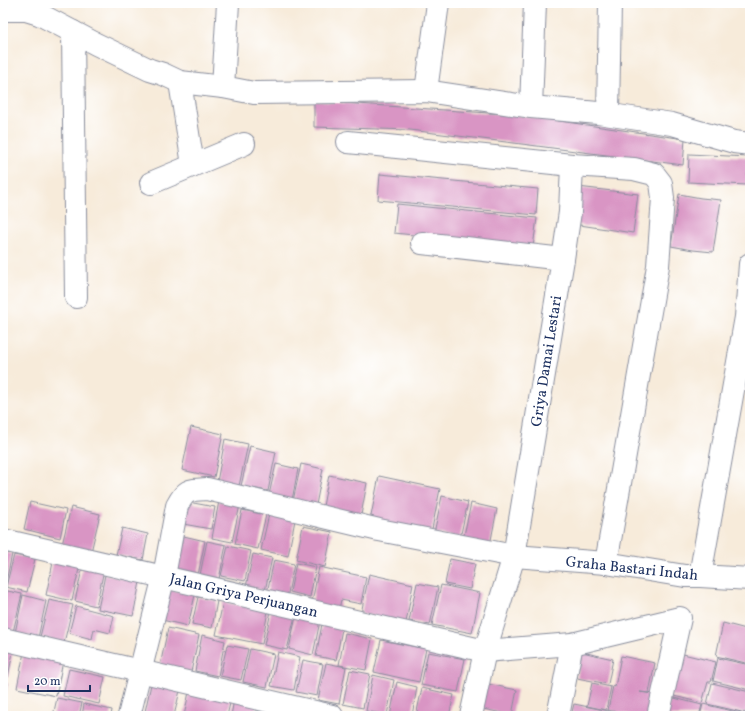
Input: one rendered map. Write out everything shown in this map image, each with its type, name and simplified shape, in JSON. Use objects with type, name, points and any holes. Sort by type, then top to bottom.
[{"type":"street","points":[[223,87],[228,3]]},
{"type":"street","points":[[426,91],[438,3]]},
{"type":"street","points":[[531,107],[534,3]]},
{"type":"street","points":[[608,114],[610,3]]},
{"type":"street","points":[[3,10],[26,10],[39,14],[150,70],[180,82],[223,87],[254,93],[426,91],[531,107],[608,114],[672,124],[734,142],[750,144]]},
{"type":"street","points":[[73,32],[76,297]]},
{"type":"street","points":[[180,82],[194,165]]},
{"type":"street","points":[[348,142],[634,170],[654,174],[661,184],[663,198],[658,266],[606,563]]},
{"type":"street","points":[[151,183],[244,144]]},
{"type":"street","name":"Griya Damai Lestari","points":[[471,716],[485,651],[514,556],[570,212],[572,165]]},
{"type":"street","points":[[422,243],[563,259]]},
{"type":"street","points":[[700,576],[746,317],[750,264]]},
{"type":"street","name":"Graha Bastari Indah","points":[[129,716],[164,576],[177,506],[186,492],[191,490],[207,489],[379,530],[514,556],[606,563],[685,576],[750,579]]},
{"type":"street","name":"Jalan Griya Perjuangan","points":[[3,540],[485,651],[572,644],[680,618],[658,716]]},
{"type":"street","points":[[3,639],[332,716]]},
{"type":"street","points":[[558,716],[572,644]]},
{"type":"building","points":[[314,101],[517,115],[685,139],[683,165],[410,130],[314,127]]},
{"type":"building","points":[[689,154],[748,157],[747,185],[688,182]]},
{"type":"building","points":[[380,174],[538,189],[536,215],[378,200]]},
{"type":"building","points":[[578,187],[638,194],[633,233],[573,224]]},
{"type":"building","points":[[679,194],[721,200],[713,252],[671,246]]},
{"type":"building","points":[[397,204],[537,218],[533,247],[394,233]]},
{"type":"building","points":[[191,427],[223,434],[214,477],[182,470]]},
{"type":"building","points":[[225,439],[248,444],[239,486],[217,482]]},
{"type":"building","points":[[250,446],[276,452],[268,491],[241,486]]},
{"type":"building","points":[[276,464],[298,469],[292,500],[269,495]]},
{"type":"building","points":[[301,464],[323,469],[316,505],[293,501]]},
{"type":"building","points":[[329,475],[367,483],[361,515],[323,506]]},
{"type":"building","points":[[379,476],[440,489],[431,534],[370,521]]},
{"type":"building","points":[[442,496],[468,502],[460,538],[434,533]]},
{"type":"building","points":[[219,501],[240,505],[232,542],[212,538]]},
{"type":"building","points":[[30,502],[66,510],[60,538],[24,529]]},
{"type":"building","points":[[188,502],[215,507],[211,529],[183,524]]},
{"type":"building","points":[[471,503],[497,509],[490,545],[463,540]]},
{"type":"building","points":[[71,507],[100,514],[91,552],[62,545]]},
{"type":"building","points":[[242,510],[266,515],[258,549],[235,544]]},
{"type":"building","points":[[269,514],[295,520],[288,556],[261,550]]},
{"type":"building","points":[[303,526],[332,532],[325,567],[296,560]]},
{"type":"building","points":[[122,528],[148,534],[143,560],[116,555]]},
{"type":"building","points":[[175,534],[205,541],[198,575],[168,569]]},
{"type":"building","points":[[207,541],[226,545],[219,579],[200,575]]},
{"type":"building","points":[[228,546],[251,551],[245,581],[221,576]]},
{"type":"building","points":[[3,552],[12,554],[5,586],[3,585]]},
{"type":"building","points":[[253,554],[272,558],[265,591],[246,587]]},
{"type":"building","points":[[14,555],[35,559],[27,592],[6,587]]},
{"type":"building","points":[[54,558],[80,564],[72,601],[46,595]]},
{"type":"building","points":[[450,559],[475,564],[470,589],[445,584]]},
{"type":"building","points":[[274,560],[294,564],[287,598],[267,593]]},
{"type":"building","points":[[296,563],[316,567],[310,597],[290,592]]},
{"type":"building","points":[[83,565],[104,570],[96,606],[75,601]]},
{"type":"building","points":[[319,567],[366,577],[361,604],[341,600],[338,613],[311,607]]},
{"type":"building","points":[[369,574],[413,584],[406,623],[361,614]]},
{"type":"building","points":[[105,575],[140,582],[133,616],[98,609]]},
{"type":"building","points":[[417,583],[438,587],[430,625],[409,621]]},
{"type":"building","points":[[441,585],[480,593],[472,633],[432,625]]},
{"type":"building","points":[[169,589],[195,595],[188,626],[162,620]]},
{"type":"building","points":[[3,590],[22,594],[13,632],[3,630]]},
{"type":"building","points":[[23,595],[46,601],[38,638],[15,633]]},
{"type":"building","points":[[198,597],[217,601],[212,628],[192,624]]},
{"type":"building","points":[[49,600],[73,605],[64,643],[40,637]]},
{"type":"building","points":[[223,602],[268,611],[262,644],[216,635]]},
{"type":"building","points":[[76,606],[114,616],[110,633],[94,629],[92,639],[69,633]]},
{"type":"building","points":[[271,611],[295,616],[287,650],[264,645]]},
{"type":"building","points":[[296,616],[320,621],[313,655],[289,649]]},
{"type":"building","points":[[723,623],[750,630],[750,664],[716,656]]},
{"type":"building","points":[[322,624],[342,629],[336,660],[316,656]]},
{"type":"building","points":[[168,628],[199,635],[191,672],[160,666]]},
{"type":"building","points":[[345,633],[372,639],[366,670],[339,665]]},
{"type":"building","points":[[202,635],[225,641],[218,676],[195,671]]},
{"type":"building","points":[[381,640],[426,649],[419,682],[374,672]]},
{"type":"building","points":[[227,645],[248,649],[241,680],[220,676]]},
{"type":"building","points":[[3,649],[13,652],[8,677],[3,675]]},
{"type":"building","points":[[250,649],[274,654],[267,687],[243,682]]},
{"type":"building","points":[[24,652],[63,661],[56,696],[17,688]]},
{"type":"building","points":[[278,652],[300,657],[294,690],[271,686]]},
{"type":"building","points":[[428,652],[465,659],[458,692],[421,685]]},
{"type":"building","points":[[582,652],[613,659],[608,684],[577,678]]},
{"type":"building","points":[[679,653],[716,662],[711,682],[708,682],[702,703],[670,695]]},
{"type":"building","points":[[621,656],[655,663],[649,693],[640,692],[653,694],[648,716],[635,716],[608,710],[613,686],[615,687]]},
{"type":"building","points":[[718,658],[750,665],[750,690],[713,681]]},
{"type":"building","points":[[303,660],[323,664],[317,696],[296,692]]},
{"type":"building","points":[[326,663],[346,667],[339,704],[318,700]]},
{"type":"building","points":[[69,669],[105,677],[99,704],[63,696]]},
{"type":"building","points":[[350,670],[370,674],[363,708],[343,704]]},
{"type":"building","points":[[373,675],[394,680],[387,715],[366,711]]},
{"type":"building","points":[[152,680],[181,686],[174,716],[144,716]]},
{"type":"building","points":[[3,682],[8,683],[4,702],[3,702]]},
{"type":"building","points":[[397,682],[417,687],[412,716],[390,716]]},
{"type":"building","points":[[483,683],[517,690],[512,715],[478,708]]},
{"type":"building","points":[[592,683],[611,687],[606,710],[587,706]]},
{"type":"building","points":[[712,683],[750,692],[746,713],[707,704]]},
{"type":"building","points":[[190,687],[232,695],[227,716],[184,716]]},
{"type":"building","points":[[422,688],[454,695],[449,716],[416,716]]},
{"type":"building","points":[[670,697],[702,705],[699,716],[666,716]]},
{"type":"building","points":[[57,698],[82,703],[79,716],[53,716]]},
{"type":"building","points":[[234,699],[257,704],[254,716],[231,716]]},
{"type":"building","points":[[84,704],[112,710],[111,716],[82,716]]},
{"type":"building","points":[[574,704],[609,711],[608,716],[571,716]]},
{"type":"building","points":[[703,704],[741,713],[741,716],[700,716]]},
{"type":"building","points":[[264,709],[282,713],[282,716],[263,716]]}]
